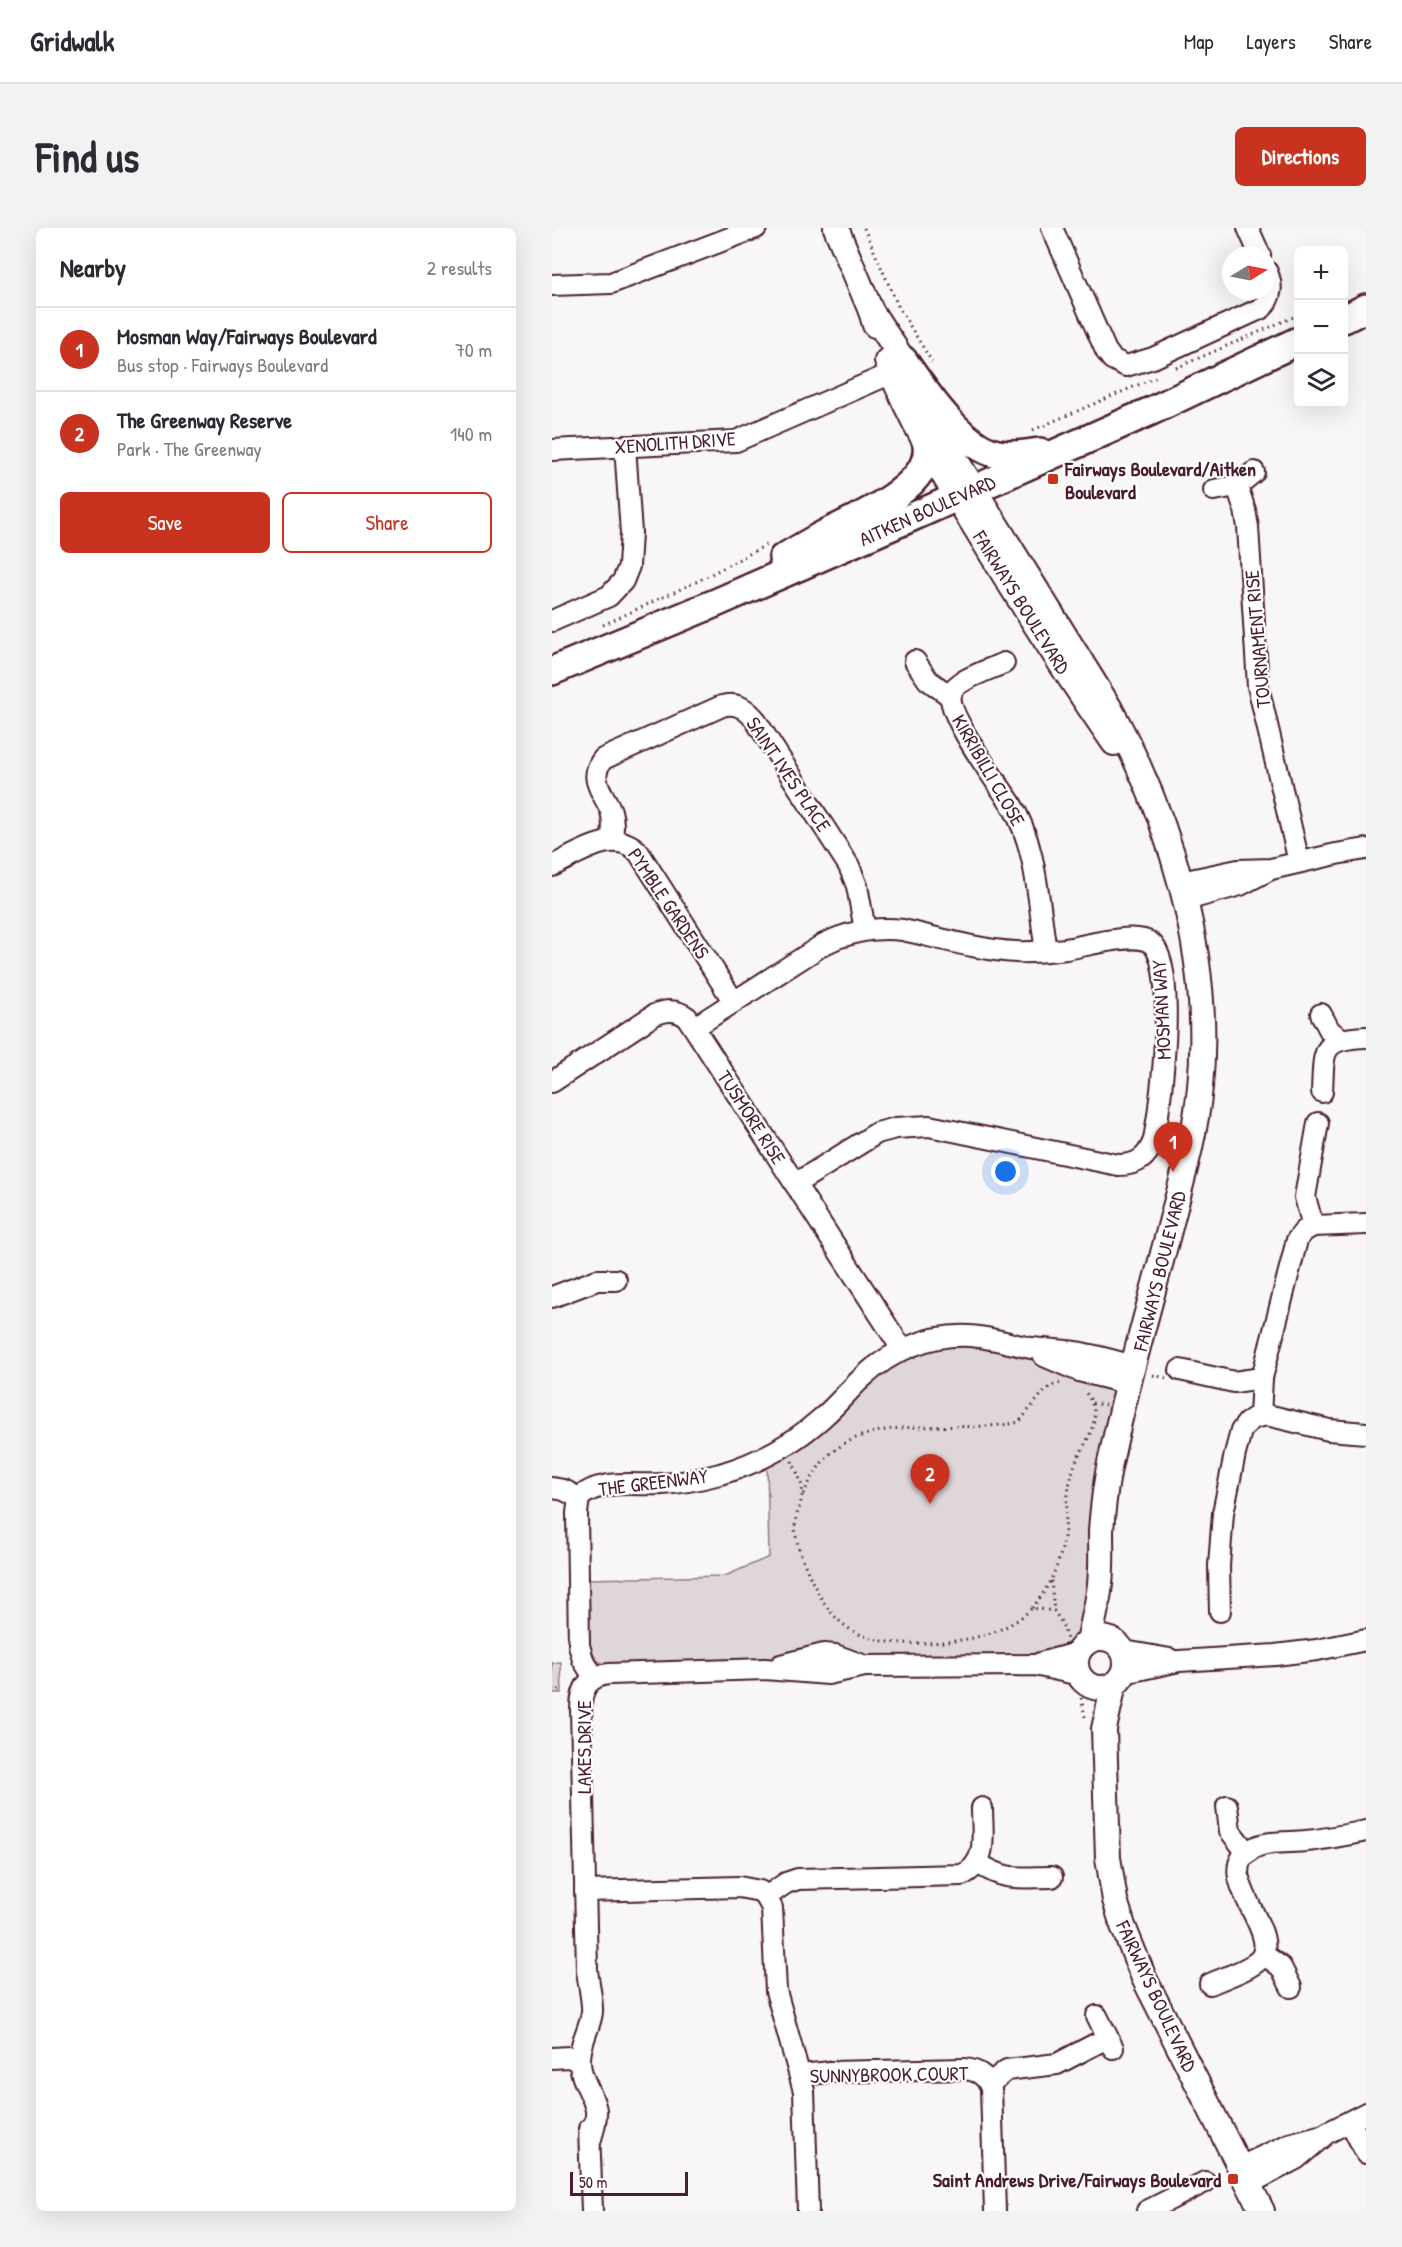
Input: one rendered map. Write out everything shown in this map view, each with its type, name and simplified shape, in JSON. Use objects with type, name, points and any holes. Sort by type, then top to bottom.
[{"type":"main road","points":[[1348,317],[1366,308]]},
{"type":"main road","name":"AITKEN BOULEVARD","points":[[552,670],[718,602],[966,493],[1230,375],[1294,343]]},
{"type":"main road","points":[[898,367],[964,435],[987,451],[1002,455],[1015,455],[1067,448]]},
{"type":"main road","points":[[718,602],[771,565],[820,536],[889,501],[922,468],[928,454],[927,446]]},
{"type":"street","points":[[552,285],[611,282],[756,228]]},
{"type":"street","name":"FAIRWAYS BOULEVARD","points":[[836,228],[871,311],[898,367],[927,446],[966,493],[1076,670],[1129,742],[1168,840],[1184,891],[1198,967],[1202,1040],[1200,1087],[1187,1160],[1112,1454],[1104,1497],[1095,1663],[1095,1724],[1108,1858],[1115,1900],[1123,1926],[1144,1978],[1262,2211]]},
{"type":"street","points":[[1052,228],[1106,351],[1112,359],[1126,366],[1160,355],[1262,308],[1269,300]]},
{"type":"street","points":[[1248,228],[1256,246]]},
{"type":"street","name":"FAIRWAYS BOULEVARD","points":[[898,367],[959,465],[966,493]]},
{"type":"street","name":"XENOLITH DRIVE","points":[[552,450],[736,441],[898,367]]},
{"type":"street","points":[[552,621],[609,596],[624,581],[629,566],[631,533],[625,446]]},
{"type":"street","points":[[1214,490],[1237,486],[1254,472]]},
{"type":"street","name":"TOURNAMENT RISE","points":[[1237,486],[1248,527],[1258,687],[1299,862]]},
{"type":"street","name":"KIRRIBILLI CLOSE","points":[[915,661],[928,680],[950,696]]},
{"type":"street","name":"KIRRIBILLI CLOSE","points":[[1004,663],[959,683],[950,696],[954,714],[1024,828],[1033,863],[1046,951]]},
{"type":"street","name":"SAINT IVES PLACE","points":[[612,840],[611,812],[596,783],[597,770],[603,759],[722,706],[734,704],[741,706],[754,718],[849,866],[857,886],[865,930]]},
{"type":"street","name":"PYMBLE GARDENS","points":[[552,866],[612,840],[629,843],[639,853],[734,1002]]},
{"type":"street","points":[[1184,891],[1240,885],[1271,869],[1366,849]]},
{"type":"street","name":"MOSMAN WAY","points":[[694,1027],[824,944],[838,937],[865,930],[889,928],[903,930],[1014,952],[1046,951],[1135,937],[1150,943],[1161,957],[1166,1018],[1164,1069],[1154,1140],[1144,1158],[1138,1163],[1118,1165],[928,1126],[912,1126],[876,1133],[795,1184]]},
{"type":"street","name":"TUSMORE RISE","points":[[552,1082],[661,1012],[670,1011],[683,1014],[694,1027],[902,1349]]},
{"type":"street","points":[[1321,1014],[1330,1030],[1342,1039]]},
{"type":"street","points":[[1322,1092],[1326,1054],[1333,1043],[1342,1039],[1366,1037]]},
{"type":"street","points":[[1313,1226],[1305,1197],[1318,1123]]},
{"type":"street","points":[[1260,1416],[1262,1378],[1295,1246],[1304,1231],[1313,1226],[1366,1224]]},
{"type":"street","points":[[552,1297],[597,1280],[616,1280]]},
{"type":"street","name":"THE GREENWAY","points":[[594,1677],[583,1660],[579,1645],[577,1513],[579,1498],[586,1492],[599,1486],[669,1484],[720,1473],[765,1456],[785,1445],[824,1417],[877,1366],[902,1349],[916,1343],[952,1336],[988,1338],[1013,1345],[1079,1371],[1132,1375]]},
{"type":"street","points":[[1180,1370],[1234,1382],[1262,1378]]},
{"type":"street","points":[[1220,1611],[1220,1538],[1226,1490],[1241,1431],[1247,1423],[1260,1416],[1275,1416],[1329,1430],[1366,1433]]},
{"type":"street","points":[[552,1488],[564,1490],[579,1498]]},
{"type":"street","name":"LAKES DRIVE","points":[[592,2211],[590,2142],[596,2122],[596,2111],[583,2081],[565,2062],[580,2048],[592,2012],[589,1993],[585,1891],[581,1699],[584,1687],[594,1677],[609,1674],[765,1670],[825,1654],[835,1655],[865,1666],[1179,1661],[1275,1655],[1317,1650],[1366,1640]]},
{"type":"street","points":[[1227,1806],[1230,1831],[1247,1852]]},
{"type":"street","points":[[766,1897],[786,1883],[798,1879],[954,1876],[969,1872],[978,1863],[982,1850],[982,1808]]},
{"type":"street","points":[[1210,1984],[1255,1963],[1263,1954],[1264,1937],[1242,1889],[1240,1879],[1241,1861],[1247,1852],[1257,1846],[1366,1832]]},
{"type":"street","points":[[978,1863],[994,1874],[1005,1877],[1052,1877]]},
{"type":"street","points":[[585,1891],[740,1887],[754,1889],[766,1897],[773,1914],[776,1991],[800,2075],[805,2103],[808,2211]]},
{"type":"street","points":[[1263,1954],[1281,1967],[1291,1987]]},
{"type":"street","points":[[989,2084],[1007,2070],[1057,2064],[1110,2043],[1097,2016]]},
{"type":"street","name":"SUNNYBROOK COURT","points":[[800,2075],[831,2072],[964,2069],[980,2073],[989,2084],[992,2099],[995,2211]]},
{"type":"street","points":[[1244,2176],[1296,2159],[1327,2133],[1358,2118],[1366,2153]]},
{"type":"street","points":[[1147,2211],[1204,2182]]},
{"type":"path","points":[[864,228],[899,308],[933,363]]},
{"type":"path","points":[[1025,432],[1045,427],[1294,317]]},
{"type":"path","points":[[1069,1383],[1062,1382],[1050,1386],[1020,1422],[887,1430],[863,1434],[838,1447],[827,1457],[817,1469],[803,1495],[795,1529],[803,1562],[825,1606],[836,1620],[853,1632],[889,1642],[958,1641],[1010,1626],[1032,1608],[1051,1579],[1061,1551],[1072,1471],[1094,1422],[1092,1403],[1084,1390],[1076,1386]]},
{"type":"path","points":[[785,1445],[799,1478],[803,1495]]},
{"type":"path","points":[[1051,1579],[1054,1611],[1065,1632],[1095,1663],[1067,1682],[1079,1688],[1095,1724]]},
{"type":"path","points":[[1032,1608],[1054,1611]]},
{"type":"path","points":[[552,1690],[564,1690]]},
{"type":"shaded area","points":[[954,1345],[995,1350],[1034,1360],[1110,1388],[1114,1396],[1090,1543],[1090,1608],[1079,1644],[1057,1653],[1033,1655],[617,1665],[603,1664],[592,1657],[588,1644],[587,1579],[725,1576],[769,1557],[767,1463],[896,1362],[932,1348]]},
{"type":"shaded area","points":[[561,1662],[562,1693],[552,1693],[552,1663]]},
{"type":"place","name":"Fairways Boulevard/Aitken Boulevard","points":[[1053,479]]},
{"type":"place","name":"Mosman Way/Fairways Boulevard","points":[[1173,1172]]},
{"type":"place","name":"The Greenway Reserve","points":[[930,1504]]},
{"type":"place","name":"Saint Andrews Drive/Fairways Boulevard","points":[[1233,2179]]}]
